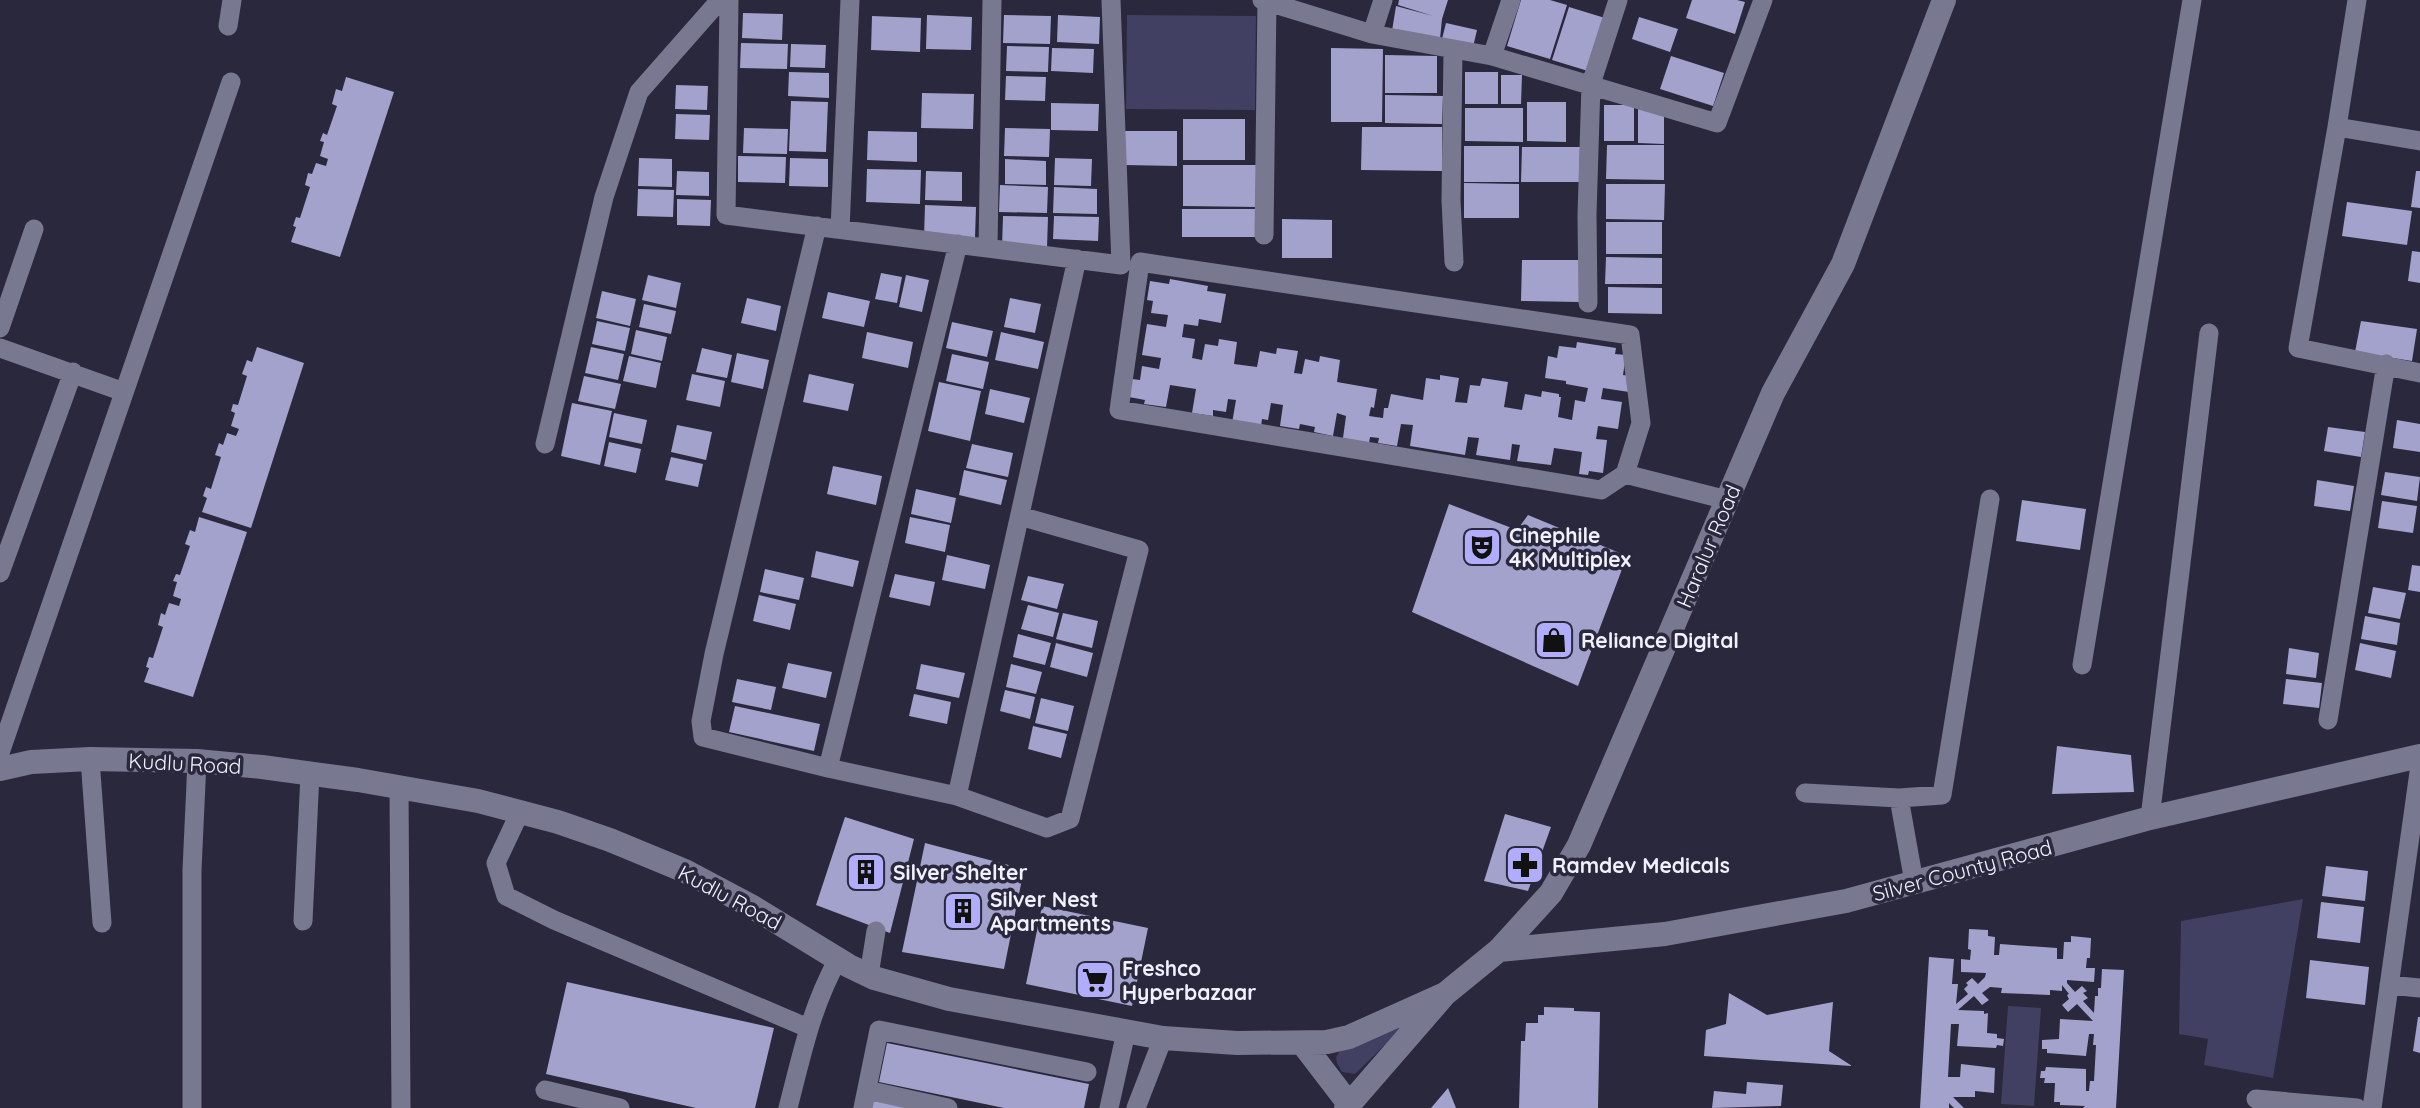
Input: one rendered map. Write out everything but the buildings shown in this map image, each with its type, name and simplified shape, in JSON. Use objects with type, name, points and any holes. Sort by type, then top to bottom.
[{"type":"street","points":[[228,26],[232,0]]},
{"type":"street","points":[[545,444],[604,197],[639,92],[720,0]]},
{"type":"street","points":[[729,0],[726,215],[1121,265],[1111,0]]},
{"type":"street","points":[[841,229],[850,0]]},
{"type":"street","points":[[988,248],[992,0]]},
{"type":"street","points":[[1264,235],[1265,0],[1373,34],[1492,56],[1717,123],[1763,0]]},
{"type":"street","points":[[1373,34],[1383,0]]},
{"type":"street","points":[[1492,56],[1511,0]]},
{"type":"street","points":[[1588,303],[1587,215],[1591,84],[1618,0]]},
{"type":"street","name":"Haralur Road","points":[[1348,1106],[1445,994],[1499,950],[1551,893],[1579,845],[1773,393],[1843,264],[1944,0]]},
{"type":"street","points":[[2082,665],[2193,0]]},
{"type":"street","points":[[2357,0],[2298,348],[2420,373]]},
{"type":"street","points":[[1453,49],[1451,200],[1454,262]]},
{"type":"street","points":[[0,753],[230,82]]},
{"type":"street","points":[[2337,127],[2420,141]]},
{"type":"street","points":[[817,226],[714,654],[701,721],[703,737],[957,796],[1047,828],[1070,819],[1139,550],[1020,516]]},
{"type":"street","points":[[0,328],[34,229]]},
{"type":"street","points":[[828,768],[958,244]]},
{"type":"street","points":[[957,796],[1077,259]]},
{"type":"street","points":[[1625,474],[1641,423],[1630,335],[1140,262],[1119,410],[1601,490],[1625,474],[1727,500]]},
{"type":"street","points":[[2150,818],[2209,333]]},
{"type":"street","points":[[0,348],[124,392]]},
{"type":"street","points":[[2328,720],[2386,364]]},
{"type":"street","points":[[0,573],[73,372]]},
{"type":"street","points":[[1805,793],[1899,798],[1942,795],[1990,499]]},
{"type":"street","name":"Silver County Road","points":[[1499,950],[1665,934],[1846,901],[2150,818],[2420,756]]},
{"type":"street","points":[[90,759],[102,923]]},
{"type":"street","name":"Kudlu Road","points":[[0,769],[31,762],[90,759],[197,761],[399,786],[478,801],[558,822],[628,846],[685,871],[751,906],[838,959],[869,975],[906,989],[1163,1038],[1237,1043],[1327,1042],[1349,1037],[1445,994]]},
{"type":"street","points":[[192,1108],[192,870],[197,761]]},
{"type":"street","points":[[2372,1108],[2389,985],[2415,840],[2420,765]]},
{"type":"street","points":[[303,921],[310,774]]},
{"type":"street","points":[[399,786],[401,1108]]},
{"type":"street","points":[[1899,798],[1914,882]]},
{"type":"street","points":[[520,812],[496,863],[506,896],[554,920],[808,1028]]},
{"type":"street","points":[[869,975],[876,931]]},
{"type":"street","points":[[788,1108],[808,1028],[821,990],[838,959]]},
{"type":"street","points":[[2389,985],[2420,988]]},
{"type":"street","points":[[948,1108],[865,1099],[879,1030],[1087,1072]]},
{"type":"street","points":[[1109,1108],[1126,1032]]},
{"type":"street","points":[[1136,1108],[1163,1038]]},
{"type":"street","points":[[1303,1044],[1348,1106]]},
{"type":"street","points":[[545,1090],[620,1108]]},
{"type":"street","points":[[2256,1099],[2357,1108]]},
{"type":"shaded area","points":[[1127,15],[1256,16],[1255,110],[1126,109]]},
{"type":"shaded area","points":[[2303,899],[2273,1078],[2204,1065],[2208,1039],[2179,1034],[2181,921]]},
{"type":"shaded area","points":[[2008,1006],[2041,1008],[2034,1106],[2001,1104]]},
{"type":"shaded area","points":[[1392,1019],[1402,1028],[1355,1074],[1342,1072],[1336,1057],[1341,1049]]},
{"type":"place","name":"Cinephile 4K Multiplex","points":[[1482,547]]},
{"type":"place","name":"Reliance Digital","points":[[1554,640]]},
{"type":"place","name":"Ramdev Medicals","points":[[1525,865]]},
{"type":"place","name":"Silver Shelter","points":[[866,872]]},
{"type":"place","name":"Silver Nest Apartments","points":[[963,911]]},
{"type":"place","name":"Freshco Hyperbazaar","points":[[1095,980]]}]
